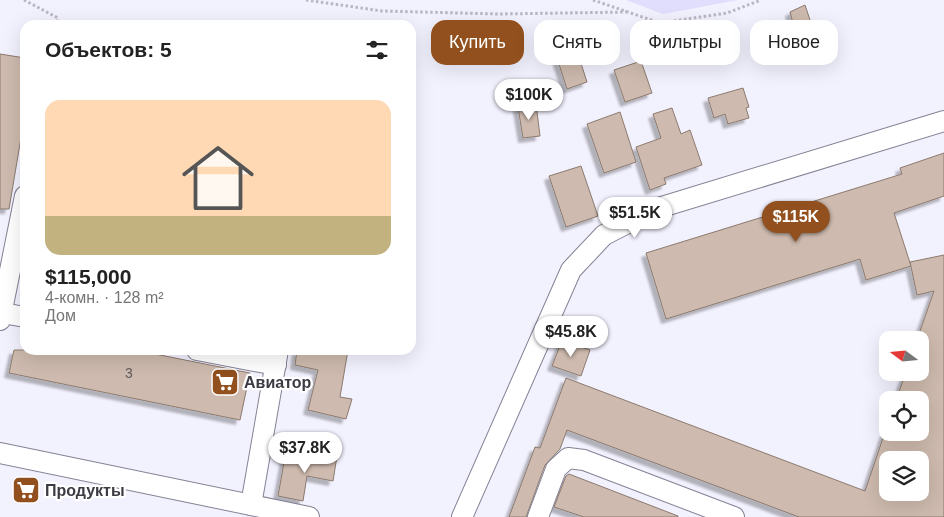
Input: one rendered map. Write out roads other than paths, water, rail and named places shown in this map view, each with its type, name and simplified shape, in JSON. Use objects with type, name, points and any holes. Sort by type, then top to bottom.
[{"type":"street","points":[[462,517],[571,270],[604,235],[655,209],[944,120]]},
{"type":"street","points":[[20,221],[1,317],[20,317]]},
{"type":"street","points":[[247,355],[277,358],[251,505]]},
{"type":"street","points":[[0,453],[309,517]]},
{"type":"street","points":[[538,517],[556,469],[568,458],[584,460],[734,517]]},
{"type":"place","name":"Авиатор","points":[[225,382]]},
{"type":"place","name":"Продукты","points":[[26,490]]}]
